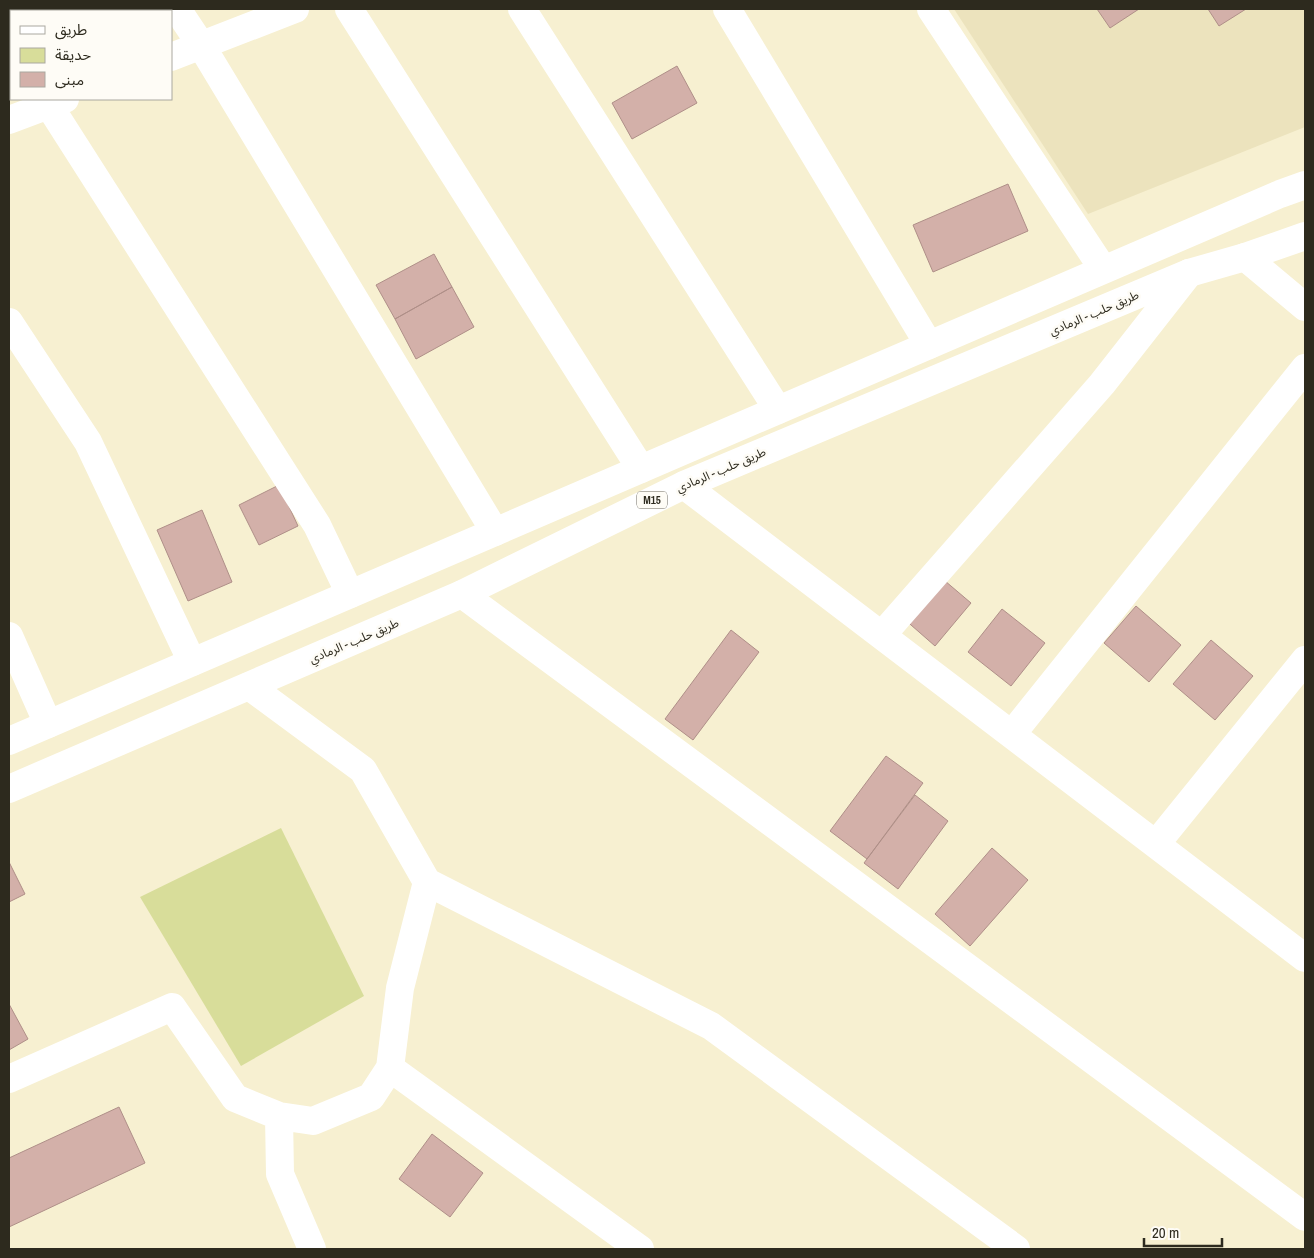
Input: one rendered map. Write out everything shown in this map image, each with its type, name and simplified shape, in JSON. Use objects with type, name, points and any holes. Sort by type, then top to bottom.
[{"type":"main road","points":[[177,9],[201,45],[495,532]]},
{"type":"main road","points":[[172,57],[295,9]]},
{"type":"main road","points":[[349,9],[641,469]]},
{"type":"main road","points":[[522,9],[778,410]]},
{"type":"main road","points":[[727,9],[929,345]]},
{"type":"main road","points":[[931,9],[1102,269]]},
{"type":"main road","points":[[9,120],[53,101],[317,525],[350,594]]},
{"type":"main road","points":[[9,741],[1102,269],[1305,185]]},
{"type":"main road","name":"طريق حلب - الرمادي","points":[[9,789],[462,594],[684,485],[1189,273],[1245,257],[1305,236]]},
{"type":"main road","points":[[1245,257],[1305,307]]},
{"type":"main road","points":[[882,635],[1102,384],[1189,273]]},
{"type":"main road","points":[[9,322],[88,442],[192,662]]},
{"type":"main road","points":[[1012,734],[1305,368]]},
{"type":"main road","points":[[684,485],[1305,958]]},
{"type":"main road","points":[[462,594],[1305,1216]]},
{"type":"main road","points":[[9,636],[48,724]]},
{"type":"main road","points":[[1156,844],[1305,660]]},
{"type":"main road","points":[[249,686],[363,770],[427,882],[711,1026],[1016,1249]]},
{"type":"main road","points":[[9,1079],[172,1007],[235,1098],[279,1116],[313,1121],[371,1097],[390,1068],[400,988],[427,882]]},
{"type":"main road","points":[[390,1068],[640,1249]]},
{"type":"main road","points":[[279,1116],[280,1174],[312,1249]]},
{"type":"shaded area","points":[[954,9],[1305,9],[1305,127],[1088,214]]},
{"type":"green space","points":[[281,828],[364,996],[241,1066],[140,897]]},
{"type":"building","points":[[1097,9],[1139,9],[1110,28]]},
{"type":"building","points":[[1208,9],[1246,9],[1219,26]]},
{"type":"building","points":[[677,66],[697,103],[632,139],[612,103]]},
{"type":"building","points":[[1008,184],[1028,231],[933,272],[913,225]]},
{"type":"building","points":[[434,254],[452,287],[395,319],[376,285]]},
{"type":"building","points":[[452,287],[474,327],[416,359],[395,319]]},
{"type":"building","points":[[279,485],[298,526],[259,545],[239,505]]},
{"type":"building","points":[[202,510],[232,582],[188,601],[157,530]]},
{"type":"building","points":[[938,575],[971,603],[935,646],[903,618]]},
{"type":"building","points":[[1136,606],[1181,645],[1149,682],[1104,643]]},
{"type":"building","points":[[1002,609],[1045,643],[1011,686],[968,652]]},
{"type":"building","points":[[731,630],[759,652],[693,740],[665,719]]},
{"type":"building","points":[[1211,640],[1253,676],[1215,720],[1173,684]]},
{"type":"building","points":[[886,756],[923,783],[867,859],[830,831]]},
{"type":"building","points":[[915,795],[948,821],[898,889],[864,863]]},
{"type":"building","points":[[992,848],[1028,880],[970,946],[935,914]]},
{"type":"building","points":[[9,862],[25,894],[9,902]]},
{"type":"building","points":[[9,1004],[28,1039],[9,1050]]},
{"type":"building","points":[[119,1107],[145,1163],[9,1227],[9,1158]]},
{"type":"building","points":[[432,1134],[483,1173],[450,1217],[399,1179]]}]
